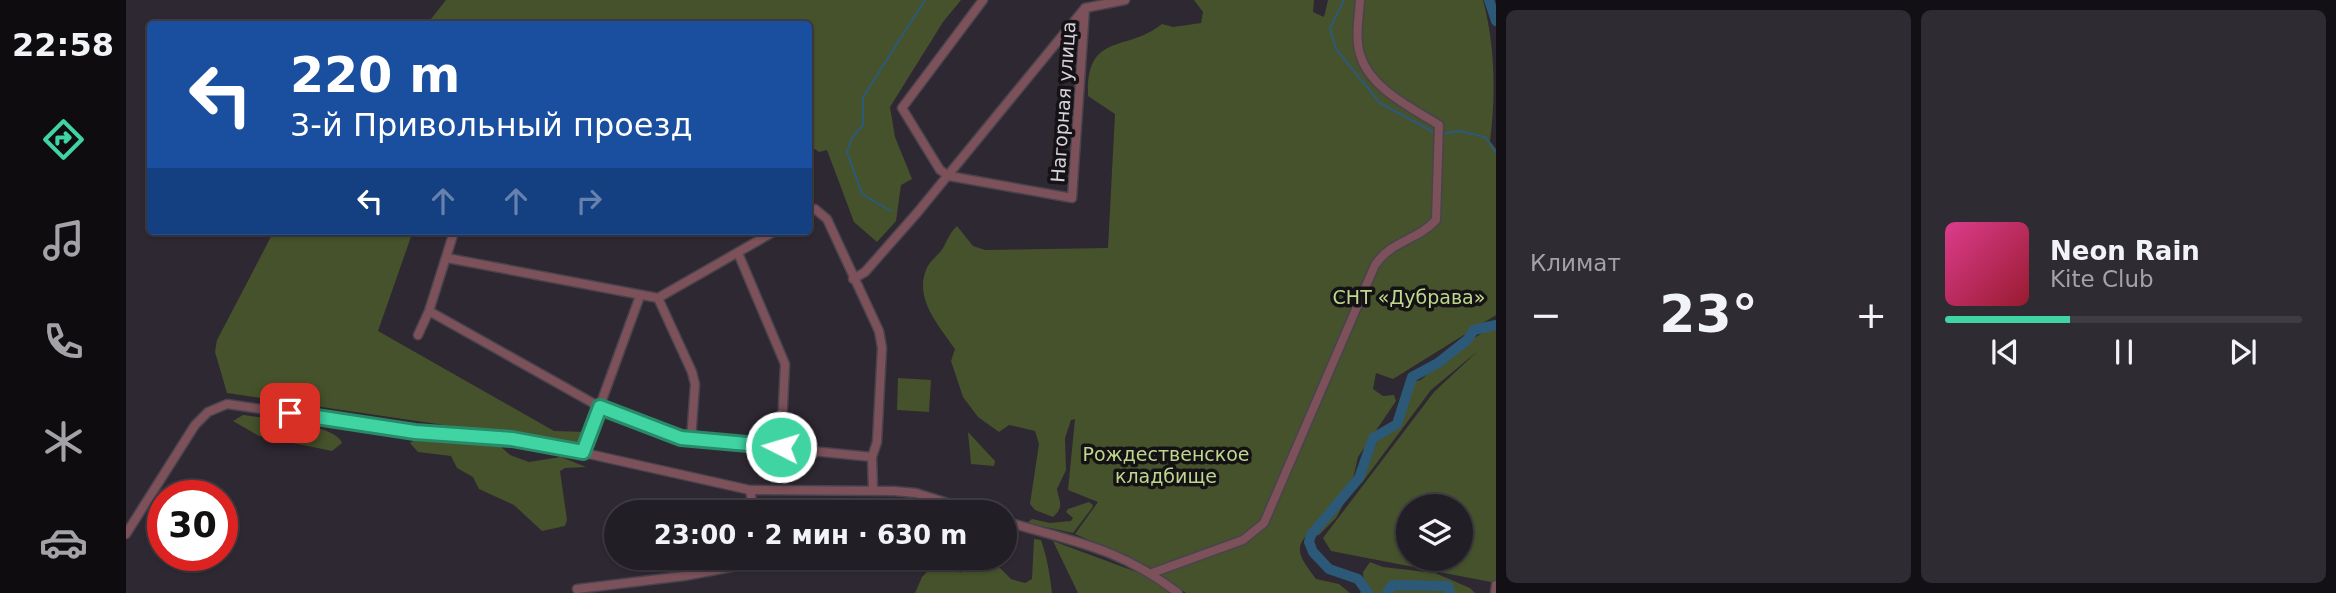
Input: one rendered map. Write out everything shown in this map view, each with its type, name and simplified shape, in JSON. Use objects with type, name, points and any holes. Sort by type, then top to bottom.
[{"type":"street","points":[[949,176],[940,170],[902,108],[983,0]]},
{"type":"street","points":[[853,279],[865,272],[949,176],[1082,4],[1125,0]]},
{"type":"street","points":[[1152,573],[1243,540],[1264,523],[1375,265],[1384,250],[1422,232],[1436,220],[1439,125],[1396,98],[1366,66],[1359,53],[1360,0]]},
{"type":"street","name":"Нагорная улица","points":[[949,176],[1072,198],[1082,4]]},
{"type":"street","points":[[812,211],[827,219],[879,331],[882,348],[873,489]]},
{"type":"street","points":[[418,335],[429,311],[453,235]]},
{"type":"street","points":[[447,258],[658,298],[768,235]]},
{"type":"street","points":[[738,253],[785,364],[781,447]]},
{"type":"street","points":[[583,452],[640,296]]},
{"type":"street","points":[[658,298],[695,384],[691,440]]},
{"type":"street","points":[[429,311],[600,407],[691,440],[873,457]]},
{"type":"street","points":[[126,534],[195,425],[208,412],[227,404],[396,429],[512,439],[583,452],[750,490],[873,489],[916,493],[938,500]]},
{"type":"street","points":[[750,490],[752,500]]},
{"type":"street","points":[[1017,524],[1113,553],[1152,573],[1178,593]]},
{"type":"street","points":[[577,589],[721,570]]},
{"type":"street","points":[[1495,593],[1496,586]]},
{"type":"green space","points":[[446,0],[961,0],[943,22],[890,107],[895,137],[912,179],[901,185],[896,221],[877,242],[854,222],[827,150],[819,152],[812,147],[812,21],[429,21]]},
{"type":"green space","points":[[1194,0],[1314,0],[1313,12],[1324,17],[1328,0],[1483,0],[1490,34],[1493,70],[1490,141],[1496,149],[1496,315],[1393,379],[1376,373],[1373,389],[1383,396],[1394,395],[1396,401],[1358,457],[1350,492],[1336,518],[1319,535],[1313,534],[1314,529],[1306,536],[1300,548],[1300,554],[1316,579],[1339,584],[1350,593],[1186,593],[1148,566],[1075,534],[1098,502],[1068,490],[1075,419],[1071,420],[1065,438],[1066,470],[1057,489],[1059,510],[1053,517],[1035,510],[1030,504],[1039,444],[1035,431],[1009,425],[999,432],[978,417],[963,397],[951,361],[955,349],[930,312],[923,291],[923,281],[929,264],[957,226],[973,246],[985,250],[1108,248],[1115,114],[1088,96],[1089,75],[1094,61],[1101,52],[1111,46],[1148,33],[1162,24],[1173,27],[1201,23],[1203,12]]},
{"type":"green space","points":[[272,235],[412,235],[378,331],[554,431],[586,432],[580,445],[227,393],[215,352],[217,340]]},
{"type":"green space","points":[[1496,327],[1496,583],[1434,571],[1473,571],[1473,494],[1396,494],[1396,564],[1331,551],[1323,538],[1434,392],[1479,350],[1431,390],[1361,484],[1378,439],[1393,430],[1398,423],[1415,381],[1421,380],[1477,336]]},
{"type":"green space","points":[[898,378],[931,380],[929,412],[897,410]]},
{"type":"green space","points":[[243,415],[313,427],[337,436],[342,443],[332,451],[259,436],[233,421]]},
{"type":"green space","points":[[968,432],[995,461],[994,466],[971,464]]},
{"type":"green space","points":[[452,438],[500,446],[510,455],[529,462],[561,457],[586,467],[565,468],[560,471],[567,520],[565,526],[542,531],[514,505],[479,489],[473,477],[457,468],[451,456],[418,452],[410,443],[416,439]]},
{"type":"green space","points":[[1089,502],[1093,505],[1092,508],[1073,533],[1027,523],[1032,519],[1050,523],[1071,521],[1073,518],[1066,512],[1068,509]]},
{"type":"green space","points":[[1034,539],[1041,540],[1052,593],[915,593],[922,577],[929,570],[958,570],[960,573],[965,570],[1002,570],[1011,579],[1025,583],[1032,579]]},
{"type":"green space","points":[[1053,541],[1150,577],[1170,593],[1078,593]]},
{"type":"green space","points":[[1370,562],[1396,568],[1396,571],[1435,573],[1470,588],[1475,593],[1360,593],[1364,585],[1363,572]]},
{"type":"waterway","points":[[891,211],[862,194],[847,152],[852,138],[863,125],[863,97],[925,0]]},
{"type":"waterway","points":[[1344,0],[1330,28],[1336,49],[1380,103],[1437,134]]},
{"type":"waterway","points":[[1489,0],[1496,21]]},
{"type":"waterway","points":[[1442,134],[1460,131],[1485,137],[1496,153]]},
{"type":"waterway","points":[[1368,593],[1358,579],[1329,569],[1313,552],[1309,542],[1311,535],[1359,478],[1373,438],[1397,424],[1412,377],[1438,363],[1467,340],[1474,330],[1496,325]]},
{"type":"waterway","points":[[1387,593],[1392,585],[1448,586],[1450,593]]},
{"type":"route","points":[[290,413],[415,432],[512,439],[583,452],[600,407],[681,438],[781,447]]},
{"type":"park label","name":"СНТ «Дубрава»","points":[[1409,297]]},
{"type":"park label","name":"Рождественское кладбище","points":[[1166,465]]}]
